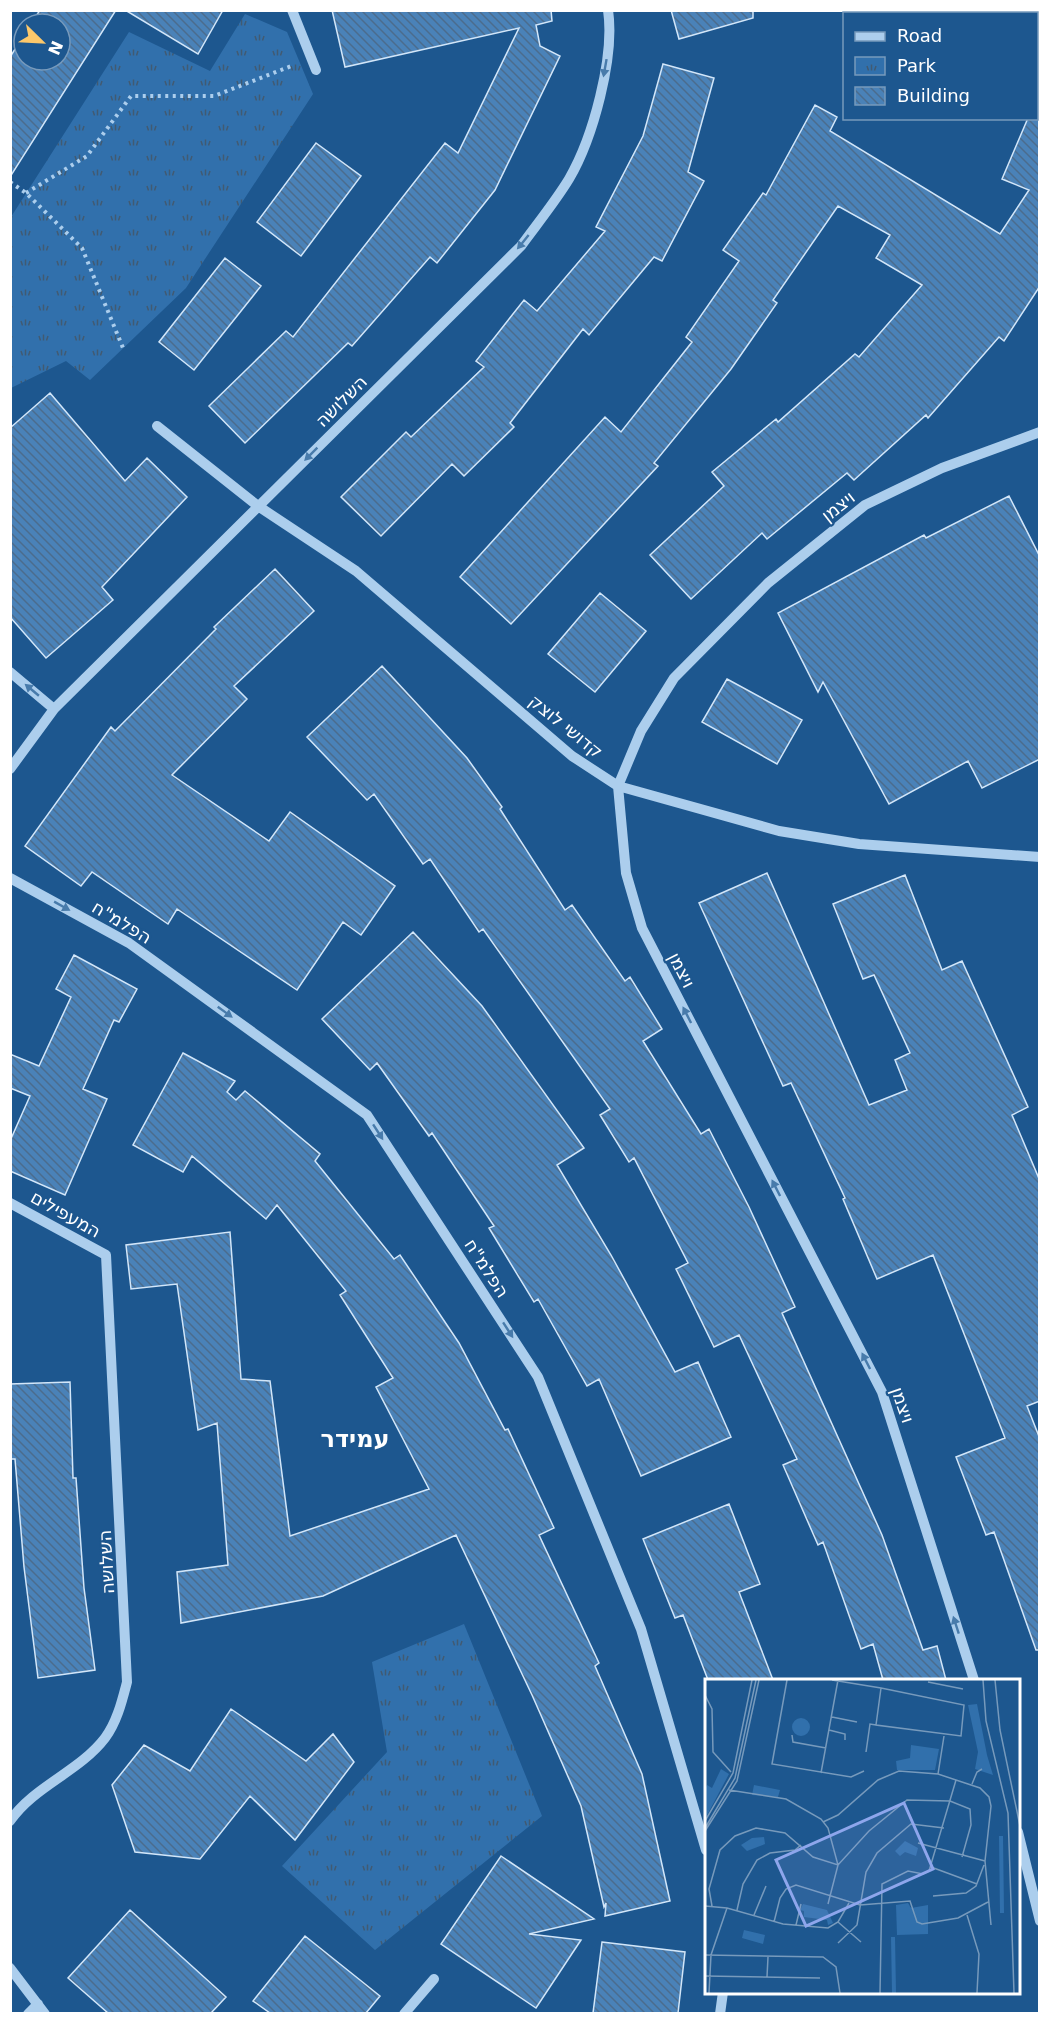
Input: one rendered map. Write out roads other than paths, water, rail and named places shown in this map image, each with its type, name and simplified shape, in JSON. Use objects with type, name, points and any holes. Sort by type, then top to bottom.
[{"type":"street","points":[[292,10],[316,70]]},
{"type":"street","name":"השלושה","points":[[10,769],[54,709],[521,246],[570,178],[598,110],[611,32],[608,10]]},
{"type":"street","name":"קדושי לוצק","points":[[157,426],[258,506],[356,572],[572,756],[618,786],[778,831],[859,844],[1040,858]]},
{"type":"street","name":"ויצמן","points":[[974,1679],[882,1392],[642,928],[626,873],[618,786],[641,731],[674,678],[768,583],[865,505],[942,468],[1040,432]]},
{"type":"street","points":[[10,672],[54,709]]},
{"type":"street","name":"הפלמ\"ח","points":[[10,878],[129,943],[367,1115],[538,1377],[641,1629],[705,1847]]},
{"type":"street","name":"המעפילים","points":[[10,1203],[106,1255]]},
{"type":"street","name":"השלושה","points":[[10,1821],[34,1795],[76,1766],[105,1738],[118,1712],[128,1682],[106,1255]]},
{"type":"street","points":[[1020,1840],[1040,1921]]},
{"type":"street","points":[[10,1968],[45,2013]]},
{"type":"street","points":[[404,2013],[434,1979]]},
{"type":"street","points":[[720,2013],[723,1994]]},
{"type":"street","points":[[28,2013],[38,2004]]},
{"type":"district","name":"עמידר","points":[[355,1439]]}]
